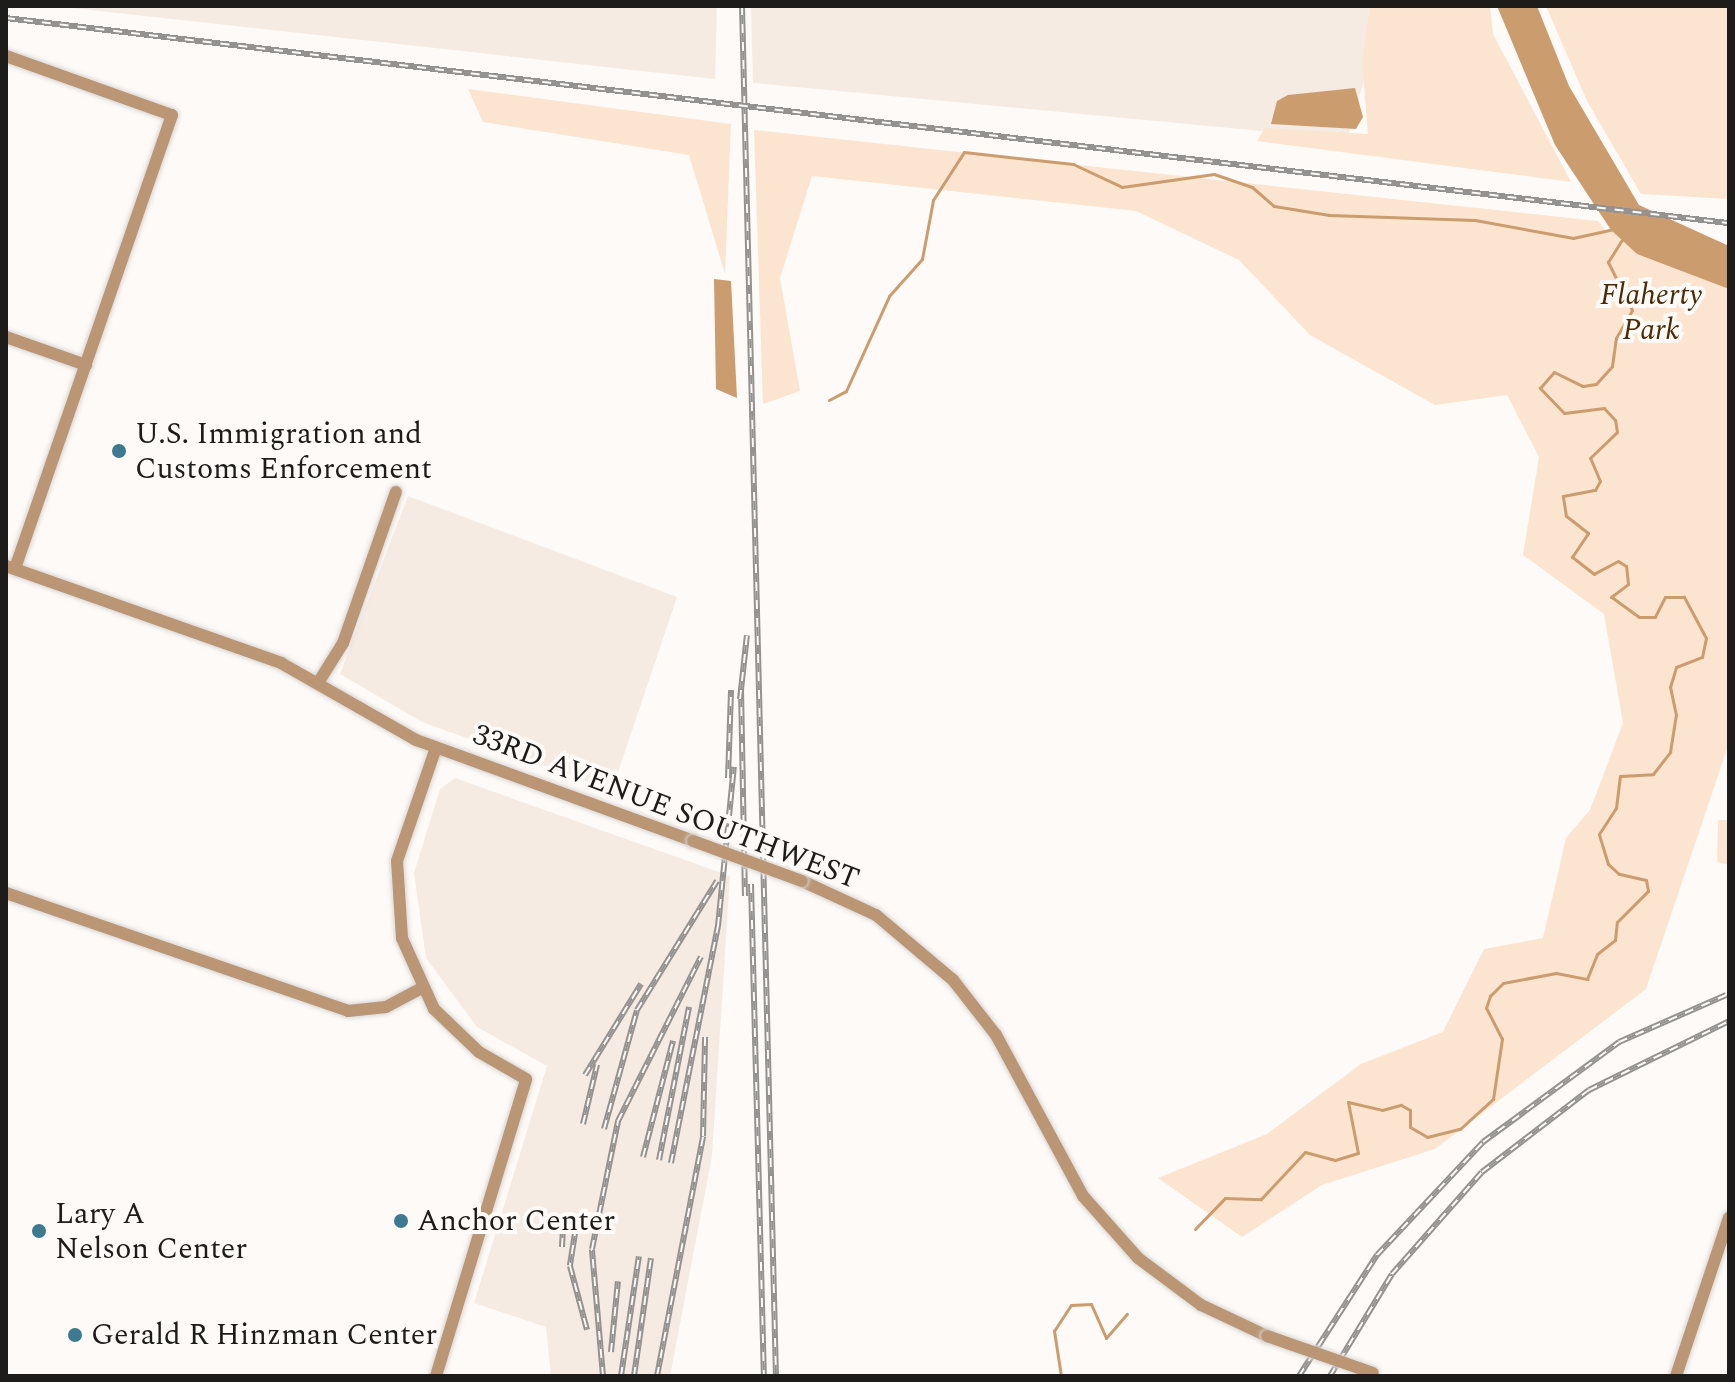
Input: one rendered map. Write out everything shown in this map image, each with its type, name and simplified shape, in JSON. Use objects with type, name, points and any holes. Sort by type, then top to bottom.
[{"type":"street","points":[[6,56],[172,115],[86,365],[10,567]]},
{"type":"street","points":[[6,337],[86,365]]},
{"type":"street","points":[[318,683],[343,643],[396,492]]},
{"type":"street","name":"33RD AVENUE SOUTHWEST","points":[[10,567],[250,650],[318,683],[436,748],[802,881],[876,915],[953,980],[996,1035],[1083,1196],[1138,1258],[1201,1305],[1267,1336],[1378,1374]]},
{"type":"street","points":[[436,748],[397,861],[402,938],[421,988],[466,1041],[526,1079],[436,1376]]},
{"type":"street","points":[[6,893],[348,1011],[386,1007],[421,988]]},
{"type":"street","points":[[1676,1376],[1729,1218]]},
{"type":"shaded area","points":[[54,6],[717,6],[715,79]]},
{"type":"shaded area","points":[[751,6],[1386,6],[1347,139],[753,83]]},
{"type":"shaded area","points":[[1497,6],[1537,6],[1569,86],[1639,205],[1729,246],[1729,289],[1637,254],[1611,230],[1555,145]]},
{"type":"shaded area","points":[[1355,88],[1363,117],[1356,129],[1271,124],[1277,101],[1288,95]]},
{"type":"shaded area","points":[[714,279],[731,281],[737,398],[716,389]]},
{"type":"shaded area","points":[[408,496],[677,597],[612,790],[422,722],[340,674]]},
{"type":"shaded area","points":[[455,778],[730,876],[712,1156],[670,1376],[551,1376],[546,1327],[474,1303],[547,1066],[477,1027],[426,958],[414,873],[440,789]]},
{"type":"green space","points":[[1370,6],[1490,6],[1493,34],[1571,182],[1257,141],[1265,128],[1368,134],[1362,63]]},
{"type":"green space","points":[[1546,6],[1729,6],[1729,199],[1641,194],[1587,101]]},
{"type":"green space","points":[[468,89],[731,124],[725,274],[689,155],[483,122]]},
{"type":"green space","name":"Flaherty Park","points":[[754,130],[1598,221],[1606,231],[1729,245],[1729,743],[1646,989],[1435,1149],[1322,1185],[1242,1237],[1158,1178],[1267,1134],[1361,1064],[1443,1032],[1484,949],[1543,938],[1566,838],[1590,810],[1623,723],[1604,614],[1523,555],[1539,457],[1507,395],[1435,405],[1310,335],[1239,260],[1136,211],[812,176],[780,278],[800,391],[763,404]]},
{"type":"green space","points":[[1718,820],[1729,820],[1729,865],[1717,862]]},
{"type":"waterway","points":[[829,400],[846,391],[889,296],[922,259],[933,200],[964,152],[1073,164],[1122,187],[1214,174],[1252,187],[1274,206],[1329,215],[1475,220],[1573,238],[1614,229]]},
{"type":"waterway","points":[[1195,1229],[1225,1198],[1261,1199],[1305,1152],[1335,1160],[1358,1153],[1348,1102],[1382,1110],[1401,1105],[1410,1110],[1410,1127],[1427,1137],[1460,1129],[1493,1099],[1502,1039],[1486,1008],[1490,996],[1503,983],[1556,973],[1587,979],[1597,954],[1615,940],[1617,922],[1648,891],[1646,880],[1619,874],[1608,864],[1599,834],[1616,808],[1620,776],[1653,774],[1670,752],[1676,715],[1670,687],[1676,667],[1702,657],[1706,638],[1684,597],[1665,597],[1655,617],[1639,617],[1611,597],[1628,584],[1626,566],[1618,561],[1594,574],[1572,557],[1588,533],[1566,516],[1563,496],[1595,490],[1600,481],[1590,458],[1617,432],[1615,420],[1604,408],[1564,413],[1540,388],[1554,372],[1583,386],[1596,384],[1612,366],[1616,338],[1632,310],[1608,262],[1621,241]]},
{"type":"waterway","points":[[1061,1376],[1054,1331],[1071,1305],[1091,1304],[1106,1338],[1127,1314]]},
{"type":"railway","points":[[742,6],[776,1376]]},
{"type":"railway","points":[[6,18],[1729,223]]},
{"type":"railway","points":[[740,699],[747,635]]},
{"type":"railway","points":[[741,689],[745,896]]},
{"type":"railway","points":[[728,778],[731,690]]},
{"type":"railway","points":[[671,1163],[718,926],[734,767]]},
{"type":"railway","points":[[604,1129],[637,1010],[717,881]]},
{"type":"railway","points":[[751,884],[764,1376]]},
{"type":"railway","points":[[603,1376],[592,1249],[618,1121],[701,957]]},
{"type":"railway","points":[[585,1075],[641,984]]},
{"type":"railway","points":[[1299,1376],[1377,1255],[1483,1142],[1619,1042],[1726,995]]},
{"type":"railway","points":[[659,1160],[689,1007]]},
{"type":"railway","points":[[1330,1376],[1392,1274],[1482,1172],[1589,1090],[1729,1021]]},
{"type":"railway","points":[[657,1376],[703,1136],[705,1037]]},
{"type":"railway","points":[[643,1157],[673,1041]]},
{"type":"railway","points":[[583,1124],[597,1065]]},
{"type":"railway","points":[[562,1247],[563,1225]]},
{"type":"railway","points":[[576,1227],[570,1266],[587,1330]]},
{"type":"railway","points":[[621,1376],[639,1256]]},
{"type":"railway","points":[[634,1376],[651,1258]]},
{"type":"railway","points":[[611,1352],[618,1281]]},
{"type":"place","name":"U.S. Immigration and Customs Enforcement","points":[[119,451]]},
{"type":"place","name":"Anchor Center","points":[[401,1221]]},
{"type":"place","name":"Lary A Nelson Center","points":[[39,1231]]},
{"type":"place","name":"Gerald R Hinzman Center","points":[[75,1335]]}]
